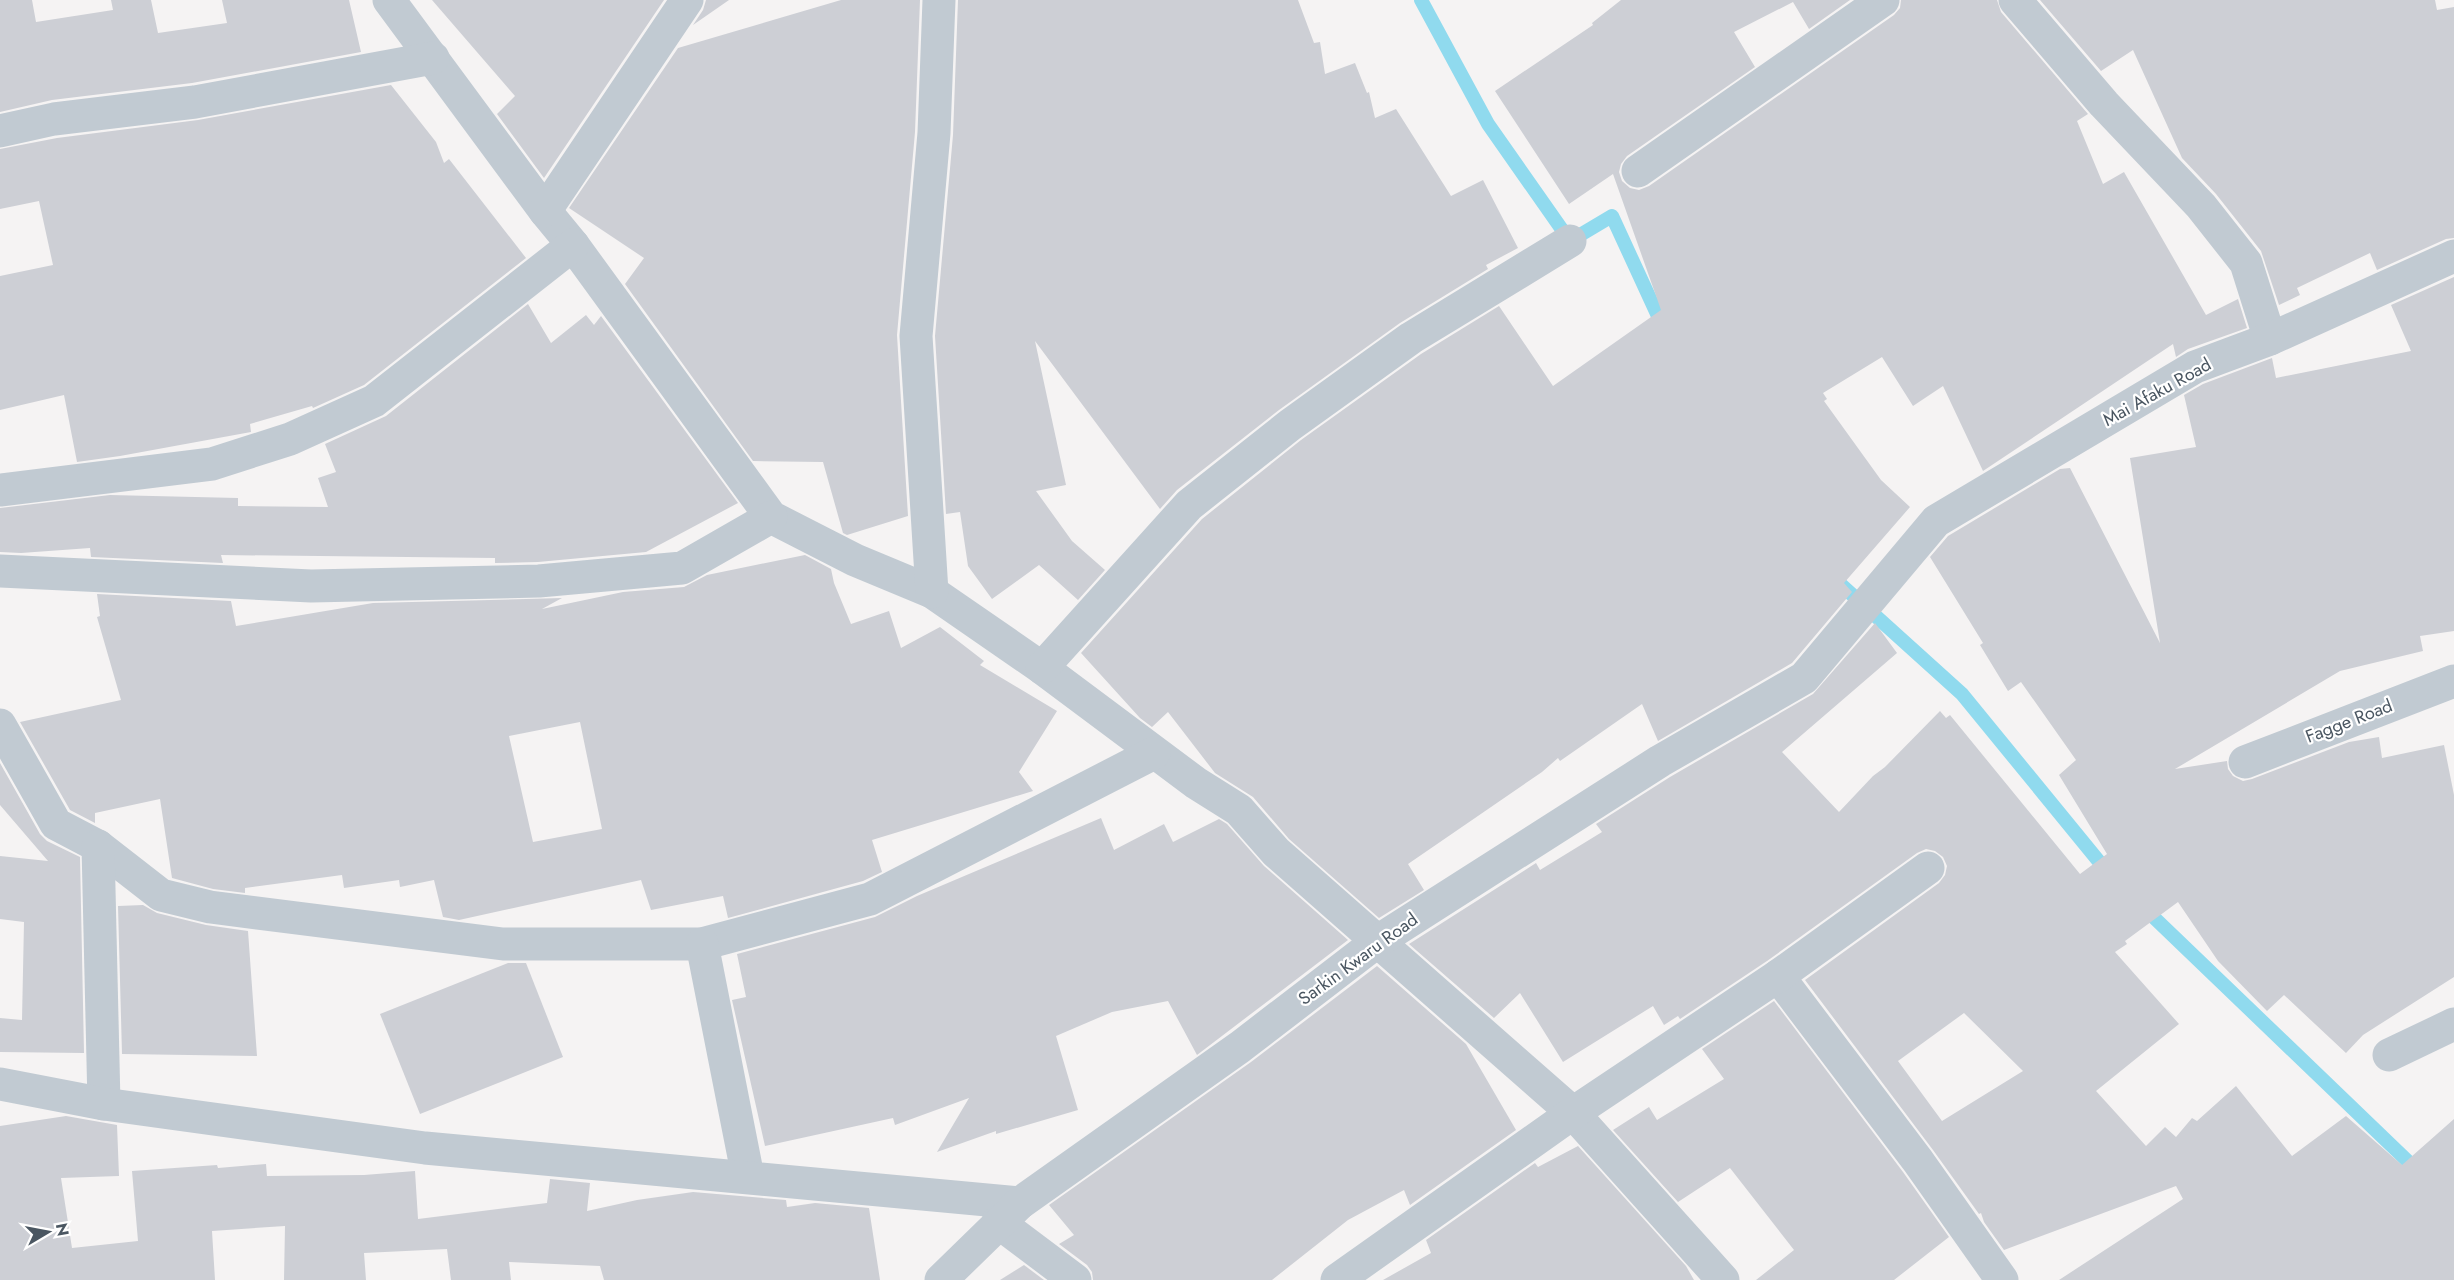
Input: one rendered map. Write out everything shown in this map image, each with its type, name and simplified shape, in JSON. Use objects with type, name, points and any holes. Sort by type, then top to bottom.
[{"type":"street","points":[[389,0],[545,211],[573,245],[771,517],[855,560],[932,592],[1042,668],[1196,783],[1239,810],[1276,852],[1573,1113],[1723,1280]]},
{"type":"street","points":[[545,211],[687,0]]},
{"type":"street","points":[[932,592],[916,336],[934,133],[939,0]]},
{"type":"street","points":[[1638,171],[1883,0]]},
{"type":"street","points":[[2015,0],[2104,104],[2201,206],[2246,263],[2270,339]]},
{"type":"street","points":[[0,131],[54,119],[195,102],[433,58]]},
{"type":"street","points":[[1042,668],[1189,505],[1290,425],[1411,338],[1570,241]]},
{"type":"street","points":[[0,490],[212,464],[290,439],[374,401],[573,245]]},
{"type":"street","name":"Mai Afaku Road","points":[[1864,607],[1936,521],[2195,367],[2270,339],[2454,256]]},
{"type":"street","points":[[0,571],[310,586],[539,581],[682,568],[771,517]]},
{"type":"street","name":"Sarkin Kwaru Road","points":[[941,1280],[1009,1213],[1240,1047],[1378,941],[1660,761],[1804,678],[1864,607]]},
{"type":"street","name":"Fagge Road","points":[[2245,762],[2454,681]]},
{"type":"street","points":[[0,725],[56,824],[98,846],[161,895],[210,907],[503,944],[702,944],[870,899],[1154,753]]},
{"type":"street","points":[[98,846],[104,1104]]},
{"type":"street","points":[[1337,1280],[1573,1113],[1778,976],[1928,868]]},
{"type":"street","points":[[702,944],[748,1178]]},
{"type":"street","points":[[1778,976],[1918,1161],[2002,1280]]},
{"type":"street","points":[[2388,1055],[2451,1026]]},
{"type":"street","points":[[0,1084],[104,1104],[425,1148],[748,1178],[1009,1213],[1075,1280]]},
{"type":"building","points":[[0,0],[32,0],[36,22],[113,10],[111,0],[151,0],[158,33],[227,23],[222,0],[349,0],[361,52],[192,83],[52,100],[0,112]]},
{"type":"building","points":[[432,0],[664,0],[544,178],[497,114],[515,96]]},
{"type":"building","points":[[706,0],[729,0],[693,25],[703,10]]},
{"type":"building","points":[[841,0],[920,0],[915,132],[897,335],[908,516],[847,535],[843,533],[823,462],[753,461],[625,284],[644,258],[569,208],[678,48]]},
{"type":"building","points":[[958,0],[1298,0],[1314,43],[1320,42],[1325,74],[1355,63],[1367,93],[1369,92],[1375,118],[1396,109],[1451,196],[1483,180],[1518,248],[1486,265],[1488,269],[1400,323],[1279,410],[1177,490],[1160,509],[1035,341],[1066,485],[1036,491],[1072,541],[1105,570],[1078,600],[1039,565],[992,599],[968,566],[960,512],[946,514],[935,336],[953,135]]},
{"type":"building","points":[[1621,0],[1850,0],[1809,29],[1793,2],[1734,32],[1755,67],[1627,156],[1619,172],[1622,181],[1630,188],[1639,190],[1649,186],[1894,15],[1900,8],[1901,0],[1997,0],[2001,12],[2088,114],[2077,121],[2103,184],[2124,172],[2206,315],[2238,299],[2247,328],[2188,349],[2176,357],[2173,344],[1983,471],[1943,386],[1913,406],[1882,357],[1823,393],[1827,399],[1824,401],[1881,480],[1910,507],[1844,583],[1852,592],[1792,663],[1658,741],[1642,704],[1560,761],[1558,758],[1542,772],[1408,864],[1424,890],[1379,918],[1289,839],[1253,797],[1215,773],[1168,712],[1152,727],[1140,718],[1081,653],[1202,519],[1301,440],[1421,354],[1499,306],[1553,386],[1661,310],[1613,174],[1569,204],[1495,91],[1593,25],[1592,23]]},
{"type":"building","points":[[2040,0],[2435,0],[2437,10],[2454,7],[2454,238],[2446,239],[2377,270],[2370,253],[2297,288],[2300,295],[2279,305],[2261,251],[2216,194],[2182,158],[2133,50],[2101,71]]},
{"type":"building","points":[[391,85],[436,142],[444,163],[449,159],[526,258],[364,385],[313,408],[312,406],[250,424],[251,432],[77,462],[64,395],[0,410],[0,276],[53,265],[39,201],[0,209],[0,149],[57,138],[198,120]]},
{"type":"building","points":[[2454,277],[2454,631],[2420,636],[2423,651],[2340,671],[2175,769],[2227,761],[2228,769],[2233,776],[2243,781],[2349,742],[2379,737],[2382,758],[2444,745],[2454,795],[2454,977],[2363,1035],[2346,1053],[2284,995],[2267,1011],[2218,961],[2178,902],[2125,941],[2127,944],[2115,952],[2179,1024],[2096,1091],[2146,1146],[2165,1127],[2176,1137],[2192,1118],[2197,1121],[2236,1086],[2292,1156],[2346,1116],[2402,1165],[2454,1119],[2454,1280],[2059,1280],[2183,1199],[2176,1186],[2004,1250],[1984,1222],[1981,1213],[1979,1214],[1805,980],[1939,883],[1945,875],[1947,866],[1943,857],[1935,851],[1926,849],[1917,853],[1767,961],[1680,1019],[1678,1016],[1664,1025],[1653,1006],[1563,1062],[1520,993],[1494,1018],[1409,944],[1536,863],[1540,870],[1602,832],[1596,824],[1670,777],[1813,694],[1875,623],[1897,653],[1782,752],[1839,812],[1940,711],[1946,718],[1950,715],[2080,874],[2107,854],[2059,775],[2076,760],[2021,682],[2008,691],[1980,645],[1983,643],[1930,557],[1948,536],[2060,469],[2070,468],[2160,643],[2130,458],[2196,447],[2184,395],[2203,384],[2272,358],[2276,378],[2411,351],[2391,305]],"holes":[[[1964,1013],[2023,1071],[1942,1121],[1898,1061]]]},
{"type":"building","points":[[528,304],[551,343],[586,315],[594,325],[601,316],[738,503],[646,552],[538,562],[495,563],[495,558],[221,555],[223,563],[91,557],[90,548],[21,553],[0,552],[0,508],[110,495],[238,498],[238,506],[328,507],[318,478],[336,472],[325,444],[386,416]]},
{"type":"building","points":[[805,555],[831,569],[834,583],[851,624],[889,611],[901,648],[940,627],[984,661],[980,665],[1057,711],[1019,772],[1033,791],[872,840],[882,872],[863,881],[728,918],[723,896],[651,910],[641,880],[459,920],[443,917],[434,880],[400,887],[399,880],[344,888],[342,875],[245,888],[245,893],[213,889],[172,878],[160,799],[95,813],[95,823],[70,810],[20,722],[121,700],[97,617],[100,616],[97,594],[231,601],[236,626],[373,603],[562,598],[542,609],[623,592],[684,587],[707,575]],"holes":[[[580,722],[602,829],[533,842],[509,736]]]},
{"type":"building","points":[[0,763],[40,834],[47,841],[80,857],[84,1053],[0,1052],[0,1018],[22,1020],[24,922],[0,919],[0,856],[48,861],[0,805]]},
{"type":"building","points":[[1101,818],[1114,850],[1164,824],[1173,842],[1219,819],[1227,824],[1264,866],[1348,940],[1197,1055],[1168,1001],[1112,1012],[1056,1036],[1078,1110],[996,1134],[996,1131],[937,1152],[969,1098],[895,1125],[893,1118],[765,1146],[732,1000],[746,997],[737,954],[875,917],[917,896]]},
{"type":"building","points":[[143,905],[157,913],[206,925],[248,931],[257,1056],[122,1054],[118,906]]},
{"type":"building","points":[[508,963],[526,963],[563,1057],[420,1114],[380,1014]]},
{"type":"building","points":[[1377,966],[1466,1044],[1516,1130],[1410,1205],[1404,1190],[1348,1220],[1272,1280],[1093,1280],[1092,1272],[1087,1265],[1059,1244],[1074,1235],[1049,1205],[1251,1062]]},
{"type":"building","points":[[1774,1001],[1949,1237],[1894,1280],[1756,1280],[1794,1250],[1730,1168],[1678,1202],[1613,1130],[1649,1107],[1657,1120],[1724,1079],[1702,1049]]},
{"type":"building","points":[[66,1116],[117,1125],[119,1176],[61,1178],[72,1248],[138,1241],[132,1171],[266,1164],[267,1176],[364,1175],[415,1171],[418,1219],[547,1203],[550,1179],[590,1183],[587,1211],[637,1200],[693,1192],[786,1200],[787,1207],[815,1203],[869,1208],[880,1280],[604,1280],[600,1266],[509,1262],[511,1280],[451,1280],[447,1249],[364,1253],[366,1280],[284,1280],[285,1226],[212,1231],[215,1280],[0,1280],[0,1126]]},
{"type":"building","points":[[1578,1146],[1686,1266],[1694,1280],[1383,1280],[1431,1253],[1426,1240],[1535,1163],[1538,1167]]},
{"type":"building","points":[[1024,1265],[1044,1280],[1000,1280]]},
{"type":"waterway","points":[[1421,0],[1488,124],[1570,241],[1612,216],[1664,329]]},
{"type":"waterway","points":[[1838,582],[1962,694],[2110,875]]},
{"type":"waterway","points":[[2143,907],[2419,1172]]}]
